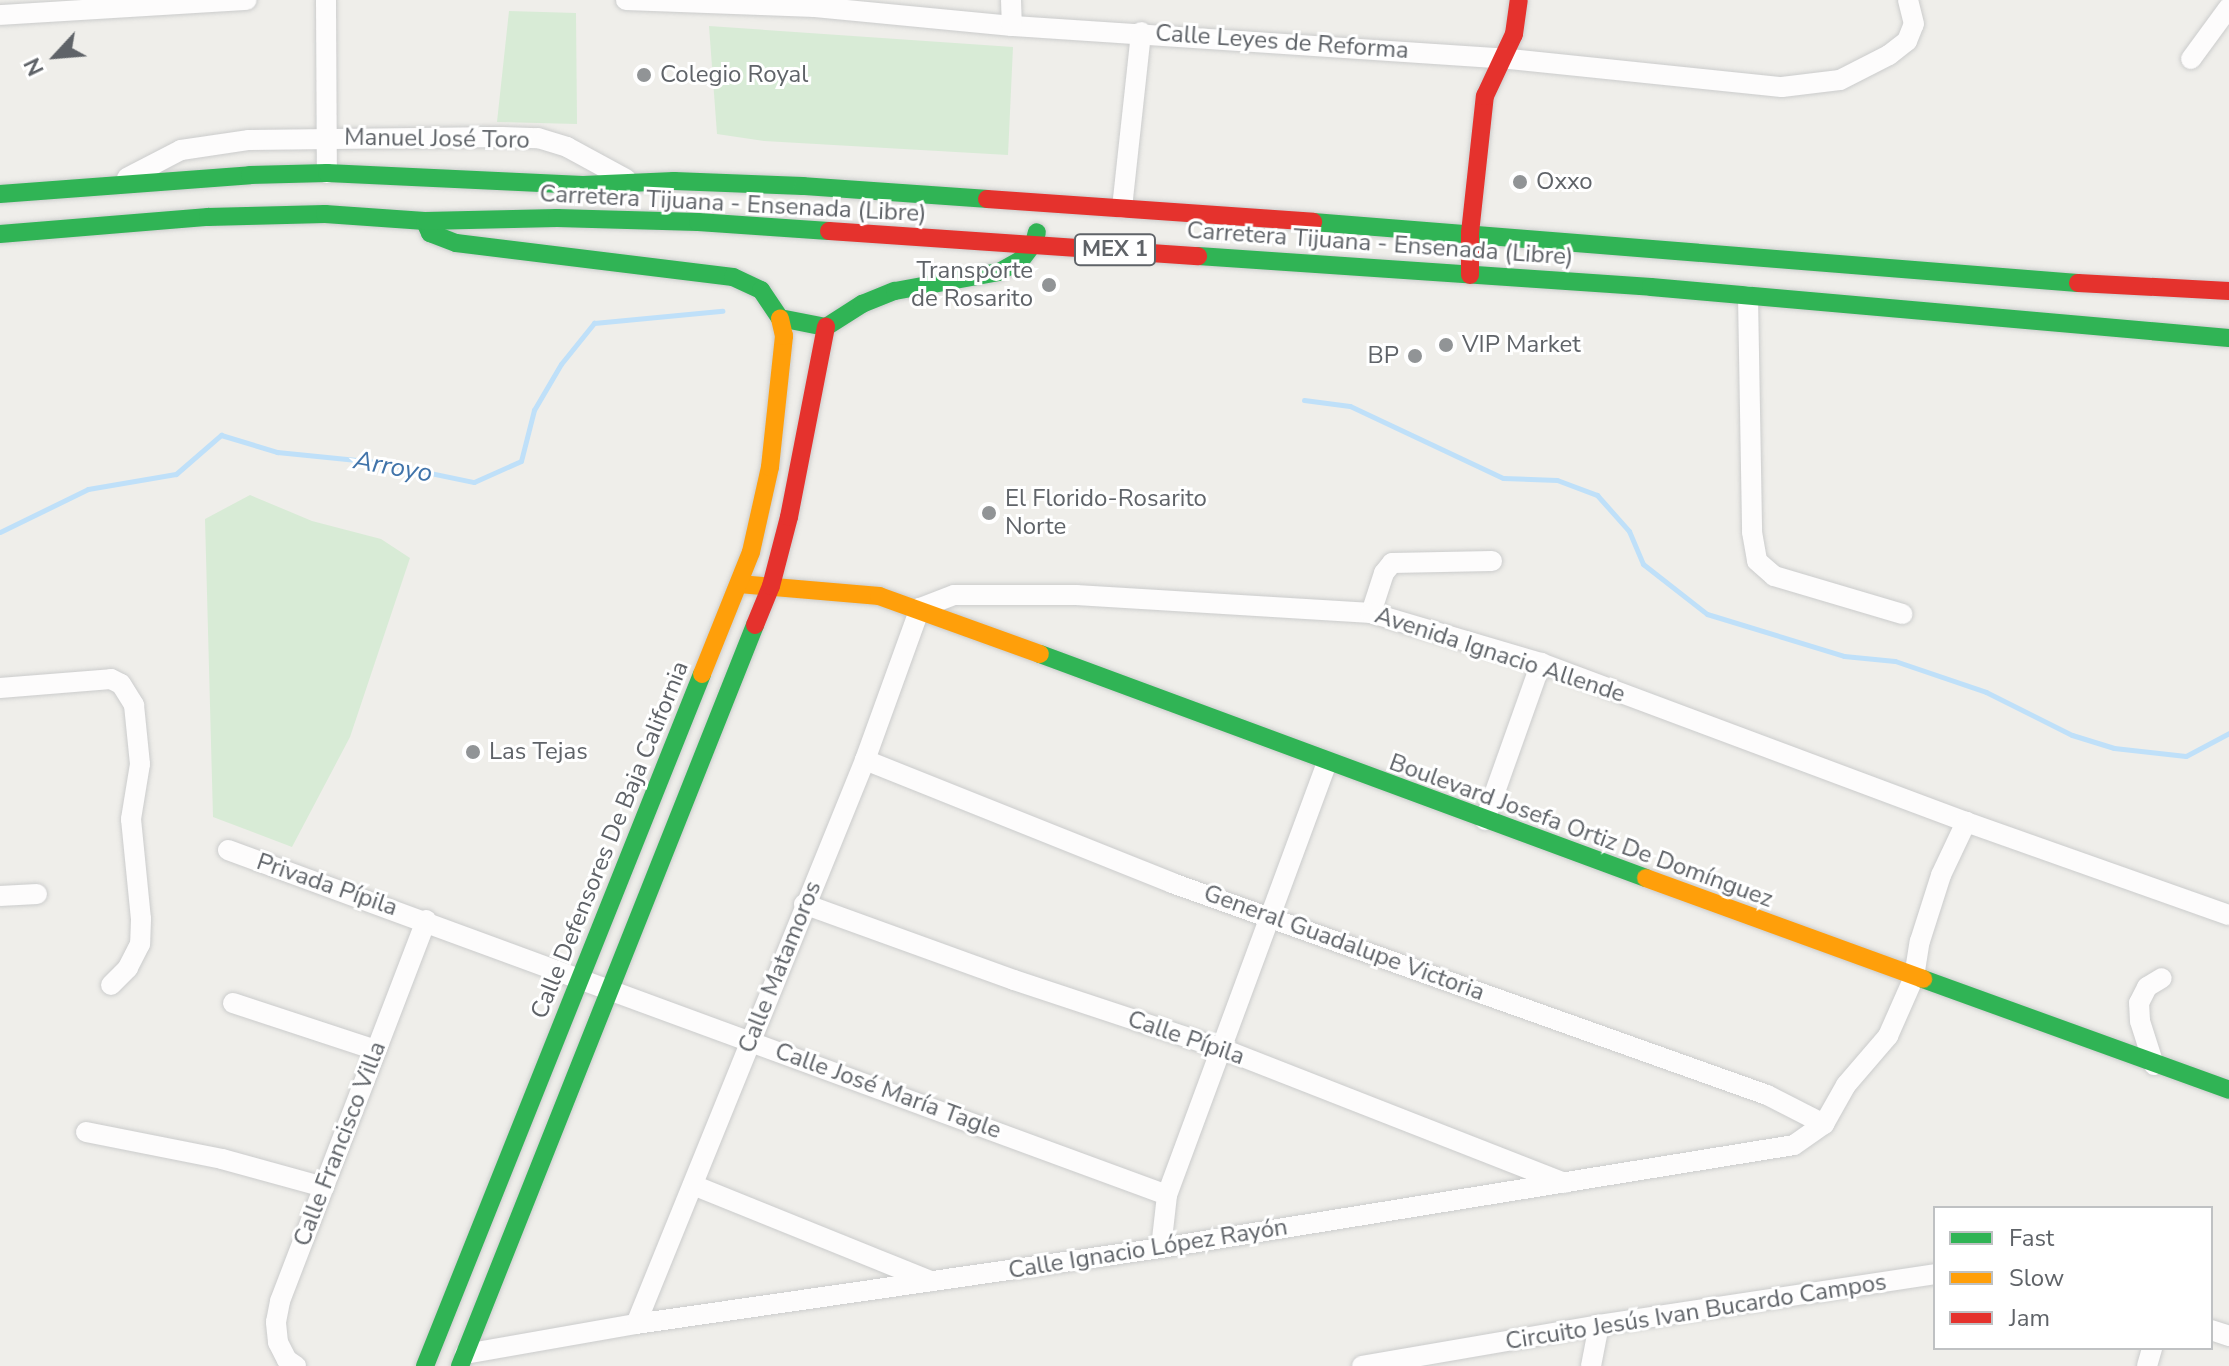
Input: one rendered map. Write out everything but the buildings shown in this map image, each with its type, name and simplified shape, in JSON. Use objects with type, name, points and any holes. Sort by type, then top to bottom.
[{"type":"main road","points":[[1470,275],[1470,233],[1485,96],[1500,58],[1514,34],[1519,0]]},
{"type":"main road","name":"Carretera Tijuana - Ensenada (Libre)","points":[[0,194],[117,184],[327,173],[583,185],[634,182],[803,186],[1470,233],[2158,289],[2229,291]]},
{"type":"main road","points":[[583,185],[572,197],[553,200],[439,198],[425,207],[425,221],[430,233],[456,243],[733,277],[761,290],[780,318],[826,327],[862,304],[895,291],[999,272],[1021,260],[1034,243],[1037,232],[1055,226]]},
{"type":"main road","name":"Carretera Tijuana - Ensenada (Libre)","points":[[0,234],[251,215],[325,214],[425,221],[557,218],[698,222],[1034,243],[1748,296],[2229,338]]},
{"type":"main road","points":[[1198,234],[1211,230],[1226,216]]},
{"type":"main road","name":"Calle Defensores De Baja California","points":[[425,1366],[751,552],[770,467],[784,336],[780,318]]},
{"type":"main road","points":[[435,1340],[463,1360],[771,586],[789,517],[826,327]]},
{"type":"main road","points":[[739,584],[879,596],[920,608]]},
{"type":"main road","name":"Boulevard Josefa Ortiz De Domínguez","points":[[920,608],[1327,763],[2229,1090]]},
{"type":"main road","points":[[641,833],[669,842]]},
{"type":"street","points":[[0,15],[247,0]]},
{"type":"street","points":[[326,0],[327,173]]},
{"type":"street","name":"Calle Leyes de Reforma","points":[[626,0],[815,7],[1012,26],[1141,32],[1500,58],[1782,87],[1805,87],[1840,80],[1873,65],[1907,41],[1914,24],[1908,0]]},
{"type":"street","points":[[1011,0],[1012,26]]},
{"type":"street","points":[[2191,59],[2229,7]]},
{"type":"street","points":[[1122,208],[1141,32]]},
{"type":"street","name":"Manuel José Toro","points":[[117,184],[181,150],[249,140],[327,138],[538,138],[567,147],[634,182]]},
{"type":"street","points":[[1748,296],[1752,532],[1757,561],[1774,576],[1902,614]]},
{"type":"street","points":[[1371,613],[1384,573],[1392,563],[1492,561]]},
{"type":"street","name":"Avenida Ignacio Allende","points":[[920,608],[954,595],[974,593],[1076,595],[1371,613],[1541,663],[1966,822],[2229,915]]},
{"type":"street","name":"Calle Matamoros","points":[[636,1324],[865,760],[920,608]]},
{"type":"street","points":[[1485,820],[1541,663]]},
{"type":"street","points":[[0,688],[111,679],[121,684],[134,705],[140,764],[131,819],[141,919],[140,944],[128,968],[111,985]]},
{"type":"street","name":"General Guadalupe Victoria","points":[[865,760],[1172,883],[1270,915],[1767,1095],[1824,1124]]},
{"type":"street","points":[[1161,1248],[1167,1195],[1327,763]]},
{"type":"street","points":[[1824,1124],[1846,1085],[1888,1036],[1914,977],[1933,897],[1966,822]]},
{"type":"street","name":"Privada Pípila","points":[[228,850],[426,920]]},
{"type":"street","points":[[0,896],[37,894]]},
{"type":"street","name":"Calle Pípila","points":[[804,904],[1014,980],[1220,1048],[1565,1183]]},
{"type":"street","points":[[426,920],[609,988]]},
{"type":"street","name":"Calle Francisco Villa","points":[[296,1366],[287,1360],[278,1342],[276,1322],[280,1301],[426,920]]},
{"type":"street","points":[[2154,1065],[2140,1021],[2139,1003],[2147,987],[2162,978]]},
{"type":"street","name":"Calle José María Tagle","points":[[609,988],[1167,1195]]},
{"type":"street","points":[[233,1003],[376,1050]]},
{"type":"street","name":"Calle Ignacio López Rayón","points":[[463,1360],[636,1324],[1161,1248],[1774,1151],[1808,1138],[1824,1124]]},
{"type":"street","points":[[86,1132],[222,1159],[324,1187]]},
{"type":"street","points":[[693,1185],[934,1282]]},
{"type":"street","name":"Circuito Jesús Ivan Bucardo Campos","points":[[1362,1366],[1444,1360],[1599,1325],[1933,1274]]},
{"type":"street","points":[[1591,1366],[1599,1325]]},
{"type":"green space","points":[[509,11],[576,13],[577,124],[497,122]]},
{"type":"green space","points":[[709,26],[1013,47],[1008,155],[764,141],[717,134]]},
{"type":"green space","points":[[250,495],[312,521],[381,539],[410,558],[350,737],[292,847],[213,817],[205,519]]},
{"type":"waterway","name":"Arroyo","points":[[0,532],[88,489],[176,474],[221,435],[277,452],[377,462],[474,482],[521,461],[534,410],[561,364],[594,323],[722,311]]},
{"type":"waterway","points":[[1304,400],[1350,406],[1503,478],[1557,480],[1597,495],[1629,531],[1643,564],[1707,614],[1844,656],[1895,661],[1986,692],[2072,735],[2114,748],[2186,756],[2229,733]]},
{"type":"traffic: fast","points":[[0,194],[250,175],[327,173],[583,185],[674,181],[803,186],[987,199]]},
{"type":"traffic: fast","points":[[0,234],[208,217],[325,214],[425,221],[557,218],[698,222],[829,231]]},
{"type":"traffic: fast","points":[[1313,222],[2078,283]]},
{"type":"traffic: fast","points":[[426,224],[430,233],[456,243],[733,277],[761,290],[780,318],[826,327],[862,304],[895,291],[999,272],[1021,260],[1034,243],[1037,232]]},
{"type":"traffic: fast","points":[[1198,256],[1651,287],[2229,338]]},
{"type":"traffic: fast","points":[[460,1366],[755,625]]},
{"type":"traffic: fast","points":[[1040,654],[1646,878]]},
{"type":"traffic: fast","points":[[425,1366],[702,674]]},
{"type":"traffic: fast","points":[[1923,979],[2229,1090]]},
{"type":"traffic: slow","points":[[702,674],[751,552],[770,467],[784,336],[780,318]]},
{"type":"traffic: slow","points":[[739,584],[879,596],[1040,654]]},
{"type":"traffic: slow","points":[[1646,878],[1923,979]]},
{"type":"traffic: jam","points":[[1470,275],[1470,233],[1485,96],[1514,34],[1519,0]]},
{"type":"traffic: jam","points":[[987,199],[1313,222]]},
{"type":"traffic: jam","points":[[829,231],[1198,256]]},
{"type":"traffic: jam","points":[[2078,283],[2229,291]]},
{"type":"traffic: jam","points":[[755,625],[771,586],[789,517],[826,327]]},
{"type":"place","name":"Colegio Royal","points":[[644,75]]},
{"type":"place","name":"Oxxo","points":[[1520,182]]},
{"type":"place","name":"Transporte de Rosarito","points":[[1049,285]]},
{"type":"place","name":"VIP Market","points":[[1446,345]]},
{"type":"place","name":"BP","points":[[1415,356]]},
{"type":"place","name":"El Florido-Rosarito Norte","points":[[989,513]]},
{"type":"place","name":"Las Tejas","points":[[473,752]]}]
